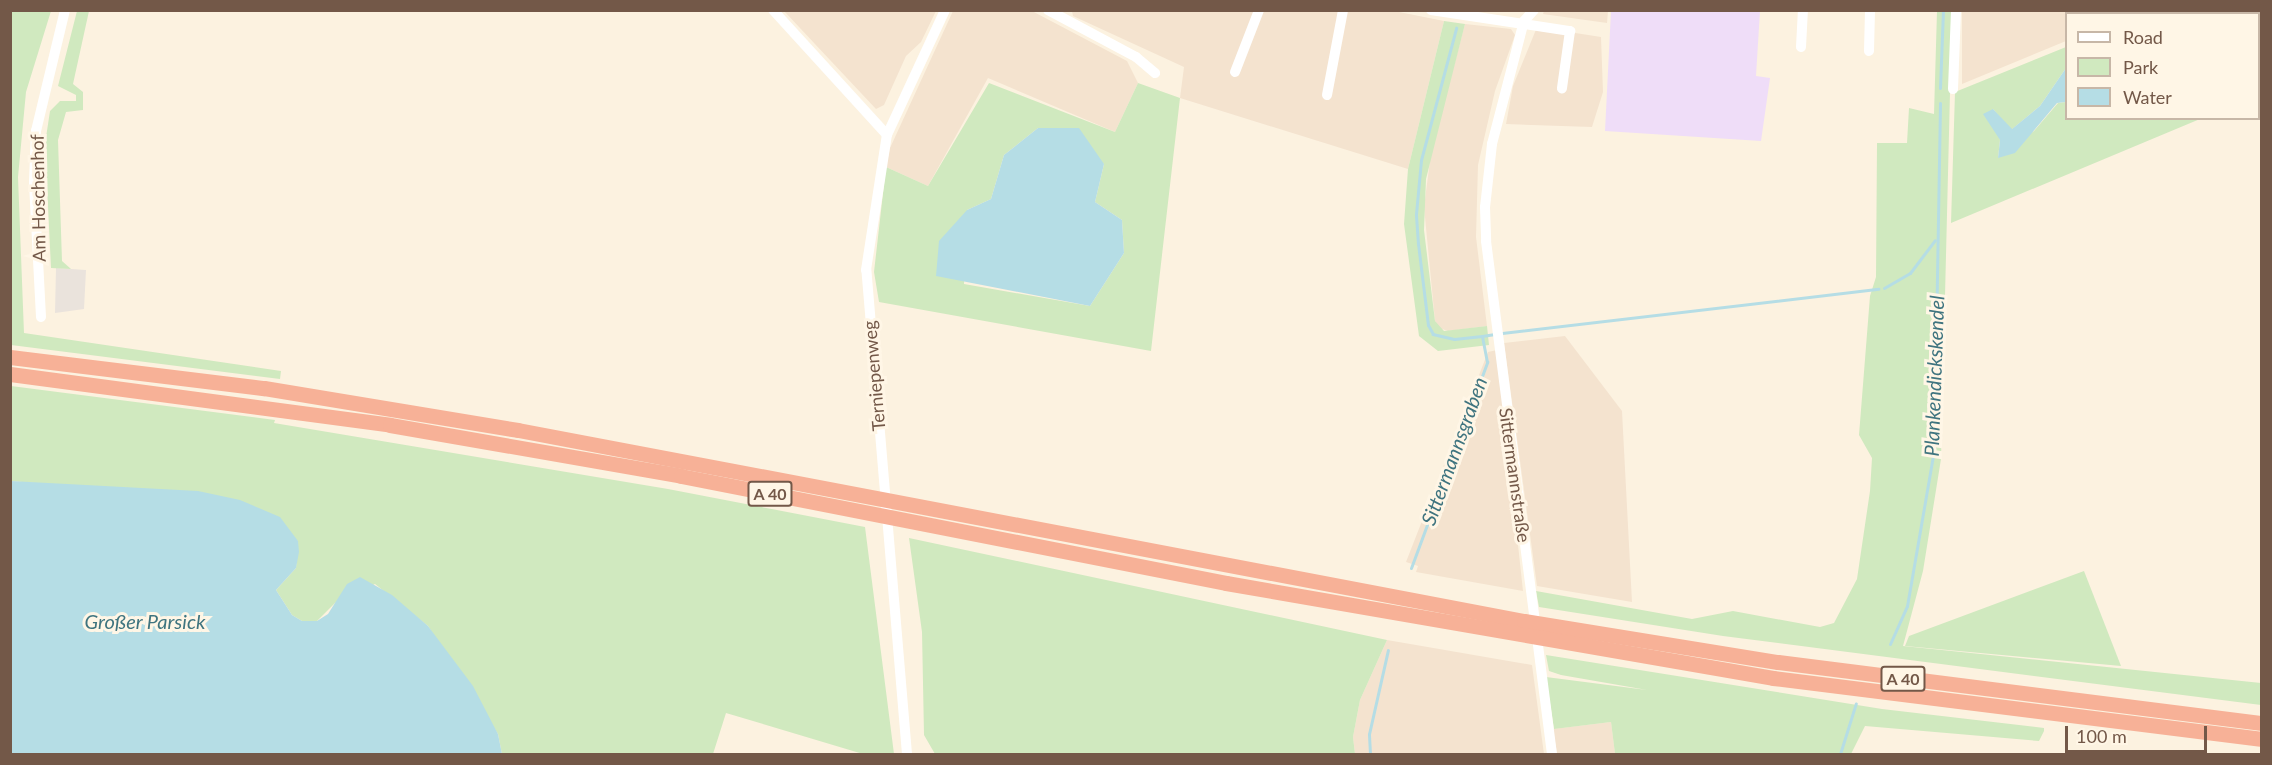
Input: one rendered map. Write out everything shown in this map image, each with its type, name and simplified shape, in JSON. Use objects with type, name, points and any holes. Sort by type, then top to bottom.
[{"type":"highway","name":"A 40","points":[[10,357],[264,388],[495,426],[1524,621],[1790,663],[2262,723]]},
{"type":"highway","name":"A 40","points":[[10,374],[240,402],[490,442],[1526,638],[1895,695],[2262,739]]},
{"type":"street","name":"Am Hoschenhof","points":[[41,317],[33,182],[36,131],[65,10]]},
{"type":"street","points":[[773,10],[887,135]]},
{"type":"street","name":"Terniepenweg","points":[[907,754],[866,270],[887,135],[945,10]]},
{"type":"street","points":[[1048,10],[1136,57],[1155,73]]},
{"type":"street","points":[[1235,72],[1258,10]]},
{"type":"street","points":[[1327,94],[1343,10]]},
{"type":"street","points":[[1431,10],[1524,21],[1570,31],[1562,88]]},
{"type":"street","points":[[1524,21],[1534,10]]},
{"type":"street","points":[[1801,47],[1803,10]]},
{"type":"street","points":[[1869,51],[1870,10]]},
{"type":"street","points":[[1953,89],[1956,10]]},
{"type":"street","name":"Sittermannstraße","points":[[1524,21],[1525,30],[1504,91],[1486,188],[1488,264],[1552,754]]},
{"type":"shaded area","points":[[1389,10],[1444,21],[1408,169],[1180,98],[1184,67],[1073,16],[1072,11]]},
{"type":"shaded area","points":[[1544,10],[1608,11],[1607,23],[1543,14]]},
{"type":"shaded area","points":[[784,11],[936,11],[921,42],[906,56],[884,105],[876,109]]},
{"type":"shaded area","points":[[953,11],[1032,11],[1127,61],[1138,83],[1115,132],[988,78],[928,186],[886,167],[890,148]]},
{"type":"shaded area","points":[[1611,11],[1760,11],[1756,76],[1770,78],[1761,141],[1605,131]]},
{"type":"shaded area","points":[[1962,11],[2099,11],[2065,12],[2065,41],[1962,84]]},
{"type":"shaded area","points":[[1465,24],[1511,29],[1515,35],[1495,91],[1478,165],[1476,237],[1487,326],[1448,331],[1439,328],[1435,321],[1424,207],[1431,153]]},
{"type":"shaded area","points":[[1537,27],[1601,37],[1603,92],[1592,127],[1506,124],[1513,86]]},
{"type":"shaded area","points":[[56,268],[86,270],[84,309],[55,313]]},
{"type":"shaded area","points":[[1565,336],[1622,411],[1632,602],[1537,586],[1504,343]]},
{"type":"shaded area","points":[[1497,350],[1523,591],[1416,572],[1418,566],[1406,562],[1488,352]]},
{"type":"shaded area","points":[[1387,640],[1532,665],[1544,754],[1355,754],[1353,737],[1360,700]]},
{"type":"shaded area","points":[[1611,722],[1615,754],[1557,754],[1553,729]]},
{"type":"green space","points":[[11,10],[51,11],[26,92],[18,177],[24,333],[281,371],[280,379],[11,345]]},
{"type":"green space","points":[[77,11],[89,11],[73,84],[83,92],[83,110],[66,112],[58,140],[62,261],[71,269],[51,268],[45,144],[50,111],[60,101],[76,101],[76,95],[58,86]]},
{"type":"green space","points":[[1937,11],[1952,11],[1941,459],[1923,571],[1903,646],[2261,683],[2261,705],[1723,636],[1539,607],[1536,591],[1692,619],[1733,611],[1820,627],[1834,623],[1857,579],[1870,491],[1872,458],[1859,435],[1870,296],[1876,277],[1877,143],[1907,143],[1909,108],[1934,114]]},
{"type":"green space","points":[[1444,21],[1465,24],[1426,179],[1424,230],[1435,321],[1444,331],[1487,326],[1489,345],[1438,351],[1419,336],[1404,224],[1408,169]]},
{"type":"green space","points":[[2065,47],[2065,69],[2040,106],[2011,130],[1993,109],[2000,140],[1998,158],[2034,131],[2058,103],[2065,102],[2065,120],[2198,120],[1951,223],[1955,92]]},
{"type":"green space","points":[[989,83],[1115,132],[1138,83],[1180,98],[1151,351],[879,302],[874,272],[886,167],[928,186]],"holes":[[[1038,128],[1104,164],[1095,202],[1122,220],[1124,253],[1090,306],[964,284],[967,210],[991,199],[1004,155]]]},
{"type":"green space","points":[[11,386],[275,420],[274,423],[668,489],[865,527],[894,754],[863,754],[726,713],[713,754],[502,754],[498,734],[428,626],[375,584],[335,603],[317,621],[302,621],[292,615],[276,590],[296,568],[298,541],[67,486],[11,481]]},
{"type":"green space","points":[[909,538],[1387,640],[1360,700],[1353,737],[1355,754],[935,754],[924,735],[922,632]]},
{"type":"green space","points":[[2084,571],[2121,666],[1905,646],[1909,636]]},
{"type":"green space","points":[[1546,655],[1882,709],[2044,728],[2044,731],[2039,741],[1865,726],[1851,754],[1615,754],[1611,722],[1554,729],[1546,677],[1647,690],[1549,671]]},
{"type":"water","points":[[2065,69],[2065,102],[2057,103],[2015,153],[1998,158],[2000,140],[1983,114],[1993,109],[2012,129],[2040,106]]},
{"type":"water","points":[[1038,128],[1079,128],[1104,164],[1095,202],[1122,220],[1124,253],[1090,306],[936,276],[939,241],[967,210],[991,199],[1004,155]]},
{"type":"water","name":"Großer Parsick","points":[[11,481],[198,491],[240,500],[280,517],[298,541],[299,552],[296,568],[276,590],[292,615],[302,621],[317,621],[328,614],[347,584],[360,577],[392,595],[428,626],[473,686],[498,734],[502,754],[11,754]]},
{"type":"waterway","name":"Plankendickskendel","points":[[1940,88],[1943,10]]},
{"type":"waterway","name":"Sittermannsgraben","points":[[1411,568],[1487,362],[1482,336],[1454,339],[1433,334],[1428,325],[1418,244],[1416,214],[1421,160],[1456,28]]},
{"type":"waterway","name":"Plankendickskendel","points":[[1890,644],[1907,606],[1934,449],[1940,103]]},
{"type":"waterway","points":[[1884,288],[1910,273],[1935,240]]},
{"type":"waterway","points":[[1502,333],[1878,289]]},
{"type":"waterway","points":[[1482,336],[1495,334]]},
{"type":"waterway","name":"Sittermannsgraben","points":[[1370,754],[1369,734],[1388,650]]},
{"type":"waterway","name":"Plankendickskendel","points":[[1840,754],[1856,703]]}]
